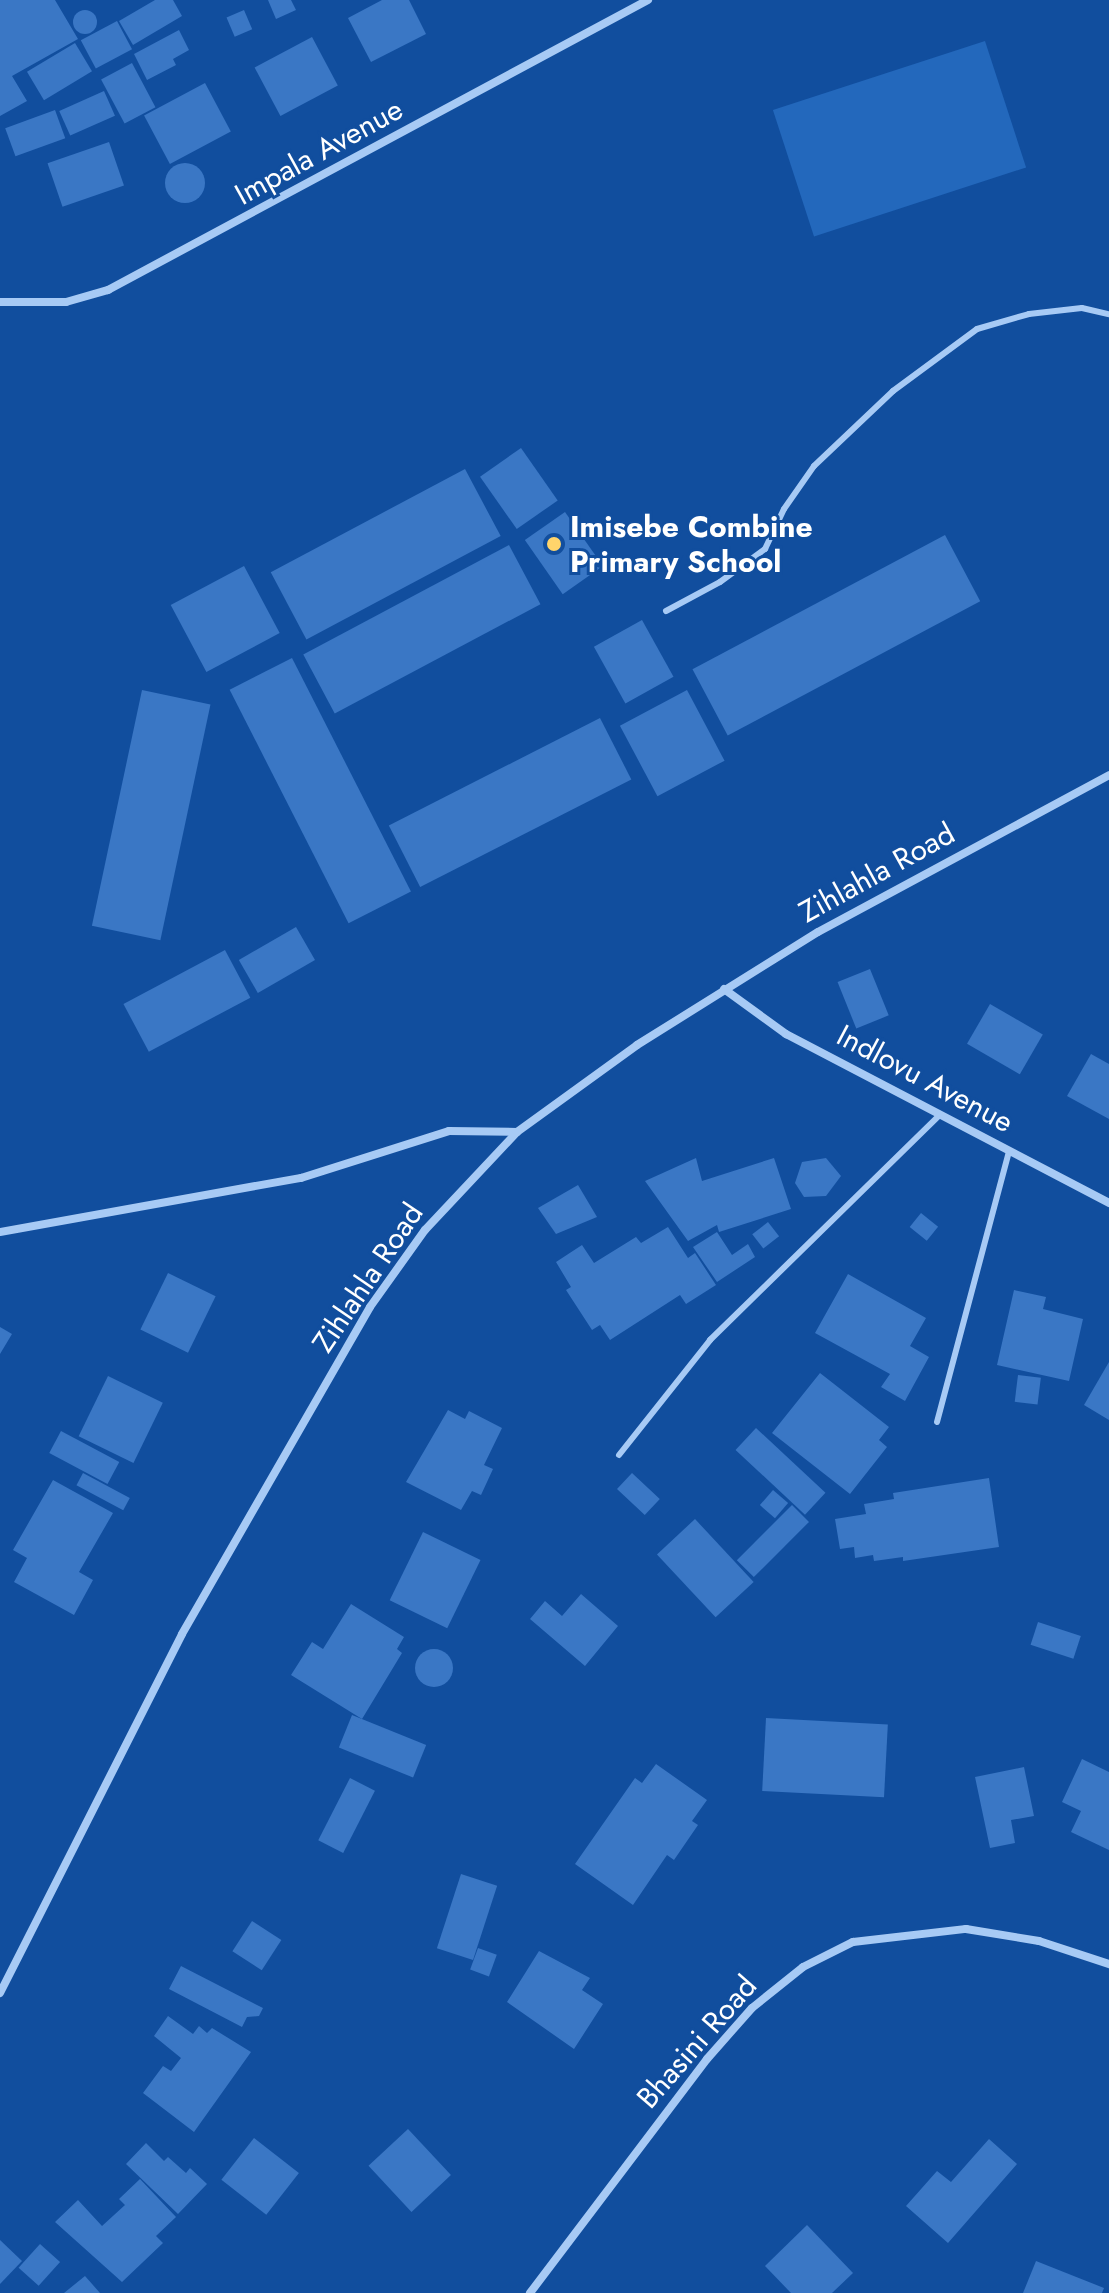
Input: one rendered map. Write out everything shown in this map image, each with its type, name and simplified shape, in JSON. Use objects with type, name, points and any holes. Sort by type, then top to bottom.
[{"type":"street","name":"Impala Avenue","points":[[0,302],[66,302],[108,290],[648,0]]},
{"type":"street","name":"Zihlahla Road","points":[[0,1993],[182,1634],[370,1307],[425,1230],[517,1132],[724,989],[818,932],[1109,775]]},
{"type":"street","name":"Indlovu Avenue","points":[[724,989],[786,1034],[1109,1203]]},
{"type":"street","points":[[0,1232],[301,1178],[449,1131],[517,1132]]},
{"type":"street","name":"Bhasini Road","points":[[530,2293],[707,2059],[752,2008],[803,1967],[853,1942],[966,1929],[1039,1941],[1109,1964]]},
{"type":"lane","points":[[666,611],[720,582],[765,549],[784,509],[814,466],[893,391],[977,329],[1029,314],[1082,308],[1109,314]]},
{"type":"lane","points":[[619,1455],[710,1340],[940,1115]]},
{"type":"lane","points":[[937,1422],[1009,1151]]},
{"type":"shaded area","points":[[985,41],[1026,167],[814,236],[773,110]]},
{"type":"building","points":[[0,0],[55,0],[78,39],[12,76],[27,101],[0,116]]},
{"type":"building","points":[[155,0],[173,0],[182,16],[133,45],[119,21]]},
{"type":"building","points":[[268,0],[291,0],[296,10],[276,19]]},
{"type":"building","points":[[382,0],[409,0],[426,34],[371,62],[348,18]]},
{"type":"building","points":[[85,10],[96,17],[97,22],[90,33],[85,34],[74,27],[73,22],[80,11]]},
{"type":"building","points":[[244,10],[252,29],[235,37],[227,17]]},
{"type":"building","points":[[117,21],[132,49],[96,69],[81,40]]},
{"type":"building","points":[[179,30],[189,50],[173,59],[176,65],[147,80],[134,54]]},
{"type":"building","points":[[312,37],[338,86],[280,116],[255,68]]},
{"type":"building","points":[[75,43],[92,71],[44,100],[27,72]]},
{"type":"building","points":[[132,63],[155,107],[125,124],[101,79]]},
{"type":"building","points":[[205,83],[231,132],[170,164],[144,115]]},
{"type":"building","points":[[104,91],[115,116],[70,136],[59,111]]},
{"type":"building","points":[[55,110],[65,138],[15,156],[5,128]]},
{"type":"building","points":[[109,142],[124,185],[63,207],[48,163]]},
{"type":"building","points":[[185,163],[199,169],[205,183],[199,197],[185,203],[171,197],[165,183],[171,169]]},
{"type":"building","points":[[521,448],[558,500],[517,529],[480,477]]},
{"type":"building","points":[[465,469],[501,536],[306,639],[271,572]]},
{"type":"building","points":[[565,512],[603,566],[563,594],[525,540]]},
{"type":"building","points":[[945,535],[980,601],[728,735],[692,669]]},
{"type":"building","points":[[509,545],[540,604],[335,714],[303,654]]},
{"type":"building","points":[[244,566],[280,633],[206,672],[171,605]]},
{"type":"building","points":[[642,620],[674,677],[625,704],[594,647]]},
{"type":"building","points":[[292,658],[411,891],[349,923],[230,690]]},
{"type":"building","points":[[142,690],[210,705],[160,940],[92,926]]},
{"type":"building","points":[[687,690],[725,761],[657,796],[620,726]]},
{"type":"building","points":[[600,718],[631,779],[420,887],[389,826]]},
{"type":"building","points":[[296,927],[315,960],[258,993],[239,960]]},
{"type":"building","points":[[225,950],[250,998],[149,1052],[123,1004]]},
{"type":"building","points":[[870,969],[889,1015],[856,1028],[838,982]]},
{"type":"building","points":[[990,1004],[1043,1034],[1020,1074],[967,1044]]},
{"type":"building","points":[[1091,1054],[1109,1064],[1109,1119],[1067,1096]]},
{"type":"building","points":[[696,1158],[702,1181],[774,1158],[791,1209],[719,1232],[717,1225],[688,1241],[645,1181]]},
{"type":"building","points":[[826,1158],[841,1176],[826,1196],[804,1197],[795,1183],[802,1162]]},
{"type":"building","points":[[578,1185],[597,1217],[556,1234],[538,1208]]},
{"type":"building","points":[[921,1213],[938,1227],[927,1241],[910,1227]]},
{"type":"building","points":[[768,1222],[779,1236],[763,1248],[752,1234]]},
{"type":"building","points":[[668,1227],[688,1258],[695,1253],[716,1285],[686,1304],[680,1295],[610,1340],[600,1325],[592,1330],[566,1290],[571,1287],[556,1262],[582,1245],[594,1263],[636,1237],[641,1243]]},
{"type":"building","points":[[717,1232],[732,1255],[748,1244],[755,1257],[717,1282],[693,1247]]},
{"type":"building","points":[[168,1273],[216,1296],[188,1353],[140,1330]]},
{"type":"building","points":[[848,1274],[926,1318],[910,1346],[929,1357],[905,1401],[881,1387],[890,1374],[815,1333]]},
{"type":"building","points":[[1014,1290],[1046,1297],[1043,1309],[1083,1319],[1069,1381],[997,1365]]},
{"type":"building","points":[[0,1327],[12,1334],[0,1354]]},
{"type":"building","points":[[1109,1362],[1109,1420],[1084,1405]]},
{"type":"building","points":[[820,1373],[889,1427],[879,1440],[887,1447],[850,1494],[772,1433]]},
{"type":"building","points":[[1018,1375],[1041,1378],[1038,1405],[1015,1402]]},
{"type":"building","points":[[108,1376],[163,1403],[133,1463],[79,1436]]},
{"type":"building","points":[[448,1410],[465,1419],[469,1411],[502,1428],[484,1465],[493,1469],[481,1495],[472,1491],[461,1510],[406,1482]]},
{"type":"building","points":[[756,1428],[825,1493],[805,1515],[736,1450]]},
{"type":"building","points":[[61,1431],[119,1462],[108,1484],[49,1453]]},
{"type":"building","points":[[83,1473],[130,1498],[123,1510],[76,1485]]},
{"type":"building","points":[[632,1473],[660,1499],[645,1515],[617,1489]]},
{"type":"building","points":[[989,1478],[999,1547],[903,1561],[903,1557],[874,1561],[873,1555],[855,1558],[854,1547],[840,1549],[835,1519],[866,1514],[864,1504],[894,1499],[893,1493]]},
{"type":"building","points":[[53,1480],[113,1513],[79,1572],[93,1580],[74,1615],[14,1582],[27,1558],[13,1550]]},
{"type":"building","points":[[773,1490],[788,1503],[775,1518],[760,1505]]},
{"type":"building","points":[[792,1505],[809,1522],[754,1577],[737,1560]]},
{"type":"building","points":[[695,1519],[754,1582],[716,1617],[657,1554]]},
{"type":"building","points":[[423,1532],[481,1560],[447,1628],[390,1600]]},
{"type":"building","points":[[581,1594],[618,1626],[585,1666],[530,1619],[545,1601],[562,1616]]},
{"type":"building","points":[[351,1604],[404,1637],[397,1649],[402,1653],[362,1719],[291,1675],[312,1642],[323,1649]]},
{"type":"building","points":[[1038,1622],[1081,1636],[1073,1659],[1031,1645]]},
{"type":"building","points":[[434,1649],[447,1655],[453,1668],[447,1681],[434,1687],[421,1681],[415,1668],[421,1655]]},
{"type":"building","points":[[352,1715],[426,1745],[413,1777],[339,1747]]},
{"type":"building","points":[[766,1718],[888,1724],[884,1797],[762,1791]]},
{"type":"building","points":[[1082,1759],[1109,1772],[1109,1850],[1071,1832],[1081,1811],[1062,1802]]},
{"type":"building","points":[[656,1764],[707,1800],[692,1821],[698,1825],[674,1860],[667,1855],[633,1905],[575,1864],[635,1778],[642,1783]]},
{"type":"building","points":[[1024,1767],[1034,1816],[1011,1820],[1015,1843],[990,1848],[975,1777]]},
{"type":"building","points":[[350,1778],[375,1791],[343,1853],[318,1840]]},
{"type":"building","points":[[461,1874],[497,1886],[473,1960],[437,1948]]},
{"type":"building","points":[[252,1921],[281,1940],[262,1970],[232,1951]]},
{"type":"building","points":[[478,1948],[497,1955],[489,1976],[470,1970]]},
{"type":"building","points":[[539,1951],[590,1978],[582,1990],[603,2004],[574,2049],[507,2002]]},
{"type":"building","points":[[181,1966],[263,2008],[259,2016],[247,2017],[242,2027],[169,1989]]},
{"type":"building","points":[[168,2016],[193,2034],[199,2026],[207,2033],[212,2028],[251,2052],[194,2132],[143,2093],[163,2066],[171,2071],[181,2058],[154,2036]]},
{"type":"building","points":[[408,2129],[451,2175],[411,2212],[369,2166]]},
{"type":"building","points":[[254,2138],[299,2173],[266,2215],[221,2180]]},
{"type":"building","points":[[989,2139],[1017,2164],[948,2243],[906,2206],[937,2171],[951,2182]]},
{"type":"building","points":[[146,2143],[164,2161],[168,2157],[186,2173],[190,2168],[207,2184],[178,2214],[126,2164]]},
{"type":"building","points":[[140,2179],[176,2217],[156,2236],[163,2243],[122,2282],[55,2222],[78,2200],[102,2226],[125,2205],[119,2199]]},
{"type":"building","points":[[807,2225],[853,2273],[832,2293],[791,2293],[765,2266]]},
{"type":"building","points":[[0,2240],[22,2261],[0,2284]]},
{"type":"building","points":[[40,2244],[60,2262],[39,2286],[19,2268]]},
{"type":"building","points":[[1036,2261],[1104,2288],[1102,2293],[1023,2293]]},
{"type":"building","points":[[85,2276],[100,2293],[64,2293]]},
{"type":"place","name":"Imisebe Combine Primary School","points":[[554,544]]}]
